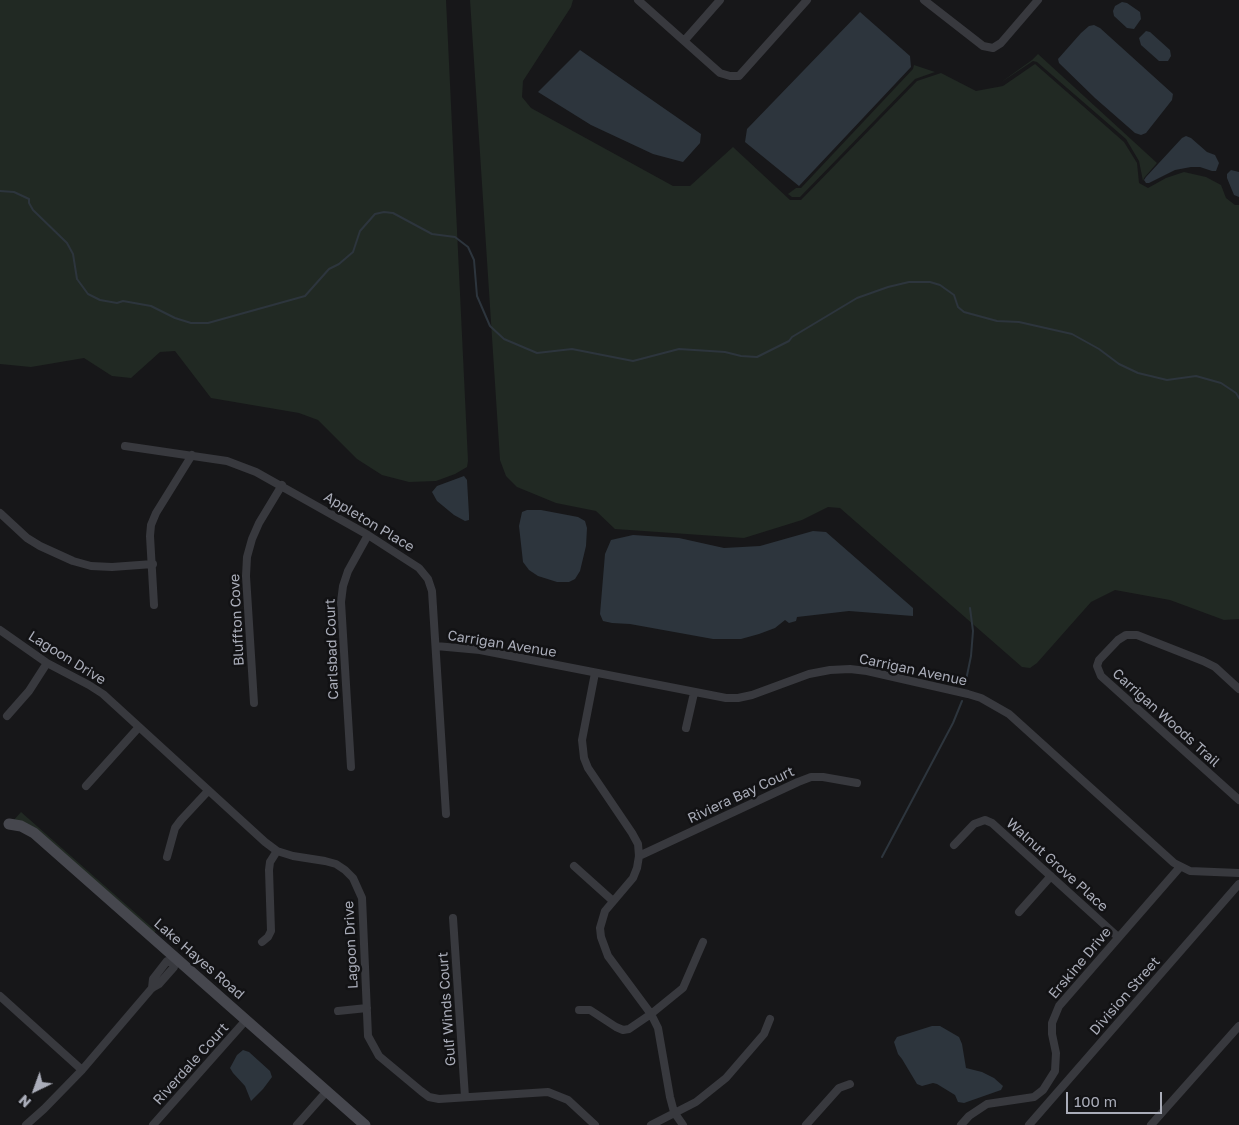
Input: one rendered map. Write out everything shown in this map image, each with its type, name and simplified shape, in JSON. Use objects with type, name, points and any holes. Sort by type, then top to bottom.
[{"type":"street","points":[[638,0],[720,72],[739,76],[808,0]]},
{"type":"street","points":[[684,41],[720,0]]},
{"type":"street","points":[[924,0],[983,46],[993,48],[1001,43],[1038,0]]},
{"type":"street","name":"Appleton Place","points":[[125,446],[227,461],[256,472],[368,535],[419,568],[428,579],[432,591],[446,814]]},
{"type":"street","points":[[154,606],[151,525],[156,513],[192,456]]},
{"type":"street","name":"Bluffton Cove","points":[[254,702],[246,576],[247,557],[259,523],[282,485]]},
{"type":"street","points":[[0,513],[27,538],[73,561],[91,566],[112,567],[153,564]]},
{"type":"street","name":"Carlsbad Court","points":[[351,767],[341,602],[348,570],[368,535]]},
{"type":"street","name":"Lagoon Drive","points":[[0,630],[46,663],[103,694],[264,842],[285,854],[336,864],[353,878],[362,898],[368,1036],[379,1056],[421,1092],[429,1097],[439,1099],[548,1092],[568,1100],[595,1125]]},
{"type":"street","name":"Carrigan Woods Trail","points":[[1239,689],[1215,667],[1137,635],[1126,635],[1118,640],[1099,660],[1098,666],[1101,676],[1239,800]]},
{"type":"street","name":"Carrigan Avenue","points":[[436,646],[480,650],[726,698],[752,695],[809,674],[850,669],[868,671],[982,698],[1009,714],[1180,867],[1190,871],[1239,873]]},
{"type":"street","points":[[7,716],[29,691],[46,663]]},
{"type":"street","points":[[595,673],[582,740],[584,758],[588,768],[632,833],[638,844],[639,856],[633,878],[605,911],[600,928],[603,946],[608,956],[651,1014],[658,1028],[670,1097],[674,1112],[683,1125]]},
{"type":"street","points":[[686,728],[694,693]]},
{"type":"street","points":[[86,786],[139,727]]},
{"type":"street","name":"Riviera Bay Court","points":[[639,856],[811,777],[823,777],[857,783]]},
{"type":"street","points":[[167,857],[175,828],[208,790]]},
{"type":"street","name":"Walnut Grove Place","points":[[954,844],[974,824],[985,820],[992,822],[1118,937]]},
{"type":"street","name":"Lake Hayes Road","points":[[4,825],[21,826],[34,833],[174,960],[246,1020],[365,1125]]},
{"type":"street","points":[[262,942],[271,931],[268,870],[270,862],[277,851]]},
{"type":"street","points":[[574,866],[613,901]]},
{"type":"street","name":"Erskine Drive","points":[[961,1125],[969,1116],[987,1104],[1034,1097],[1043,1090],[1055,1071],[1057,1061],[1052,1023],[1059,1006],[1180,867]]},
{"type":"street","points":[[1019,912],[1051,876]]},
{"type":"street","name":"Division Street","points":[[1029,1125],[1239,884]]},
{"type":"street","name":"Gulf Winds Court","points":[[453,918],[465,1098]]},
{"type":"street","points":[[579,1010],[590,1010],[616,1027],[623,1030],[629,1029],[683,988],[704,942]]},
{"type":"street","points":[[26,1125],[44,1110],[82,1070],[152,988],[159,984],[174,967],[174,960]]},
{"type":"street","points":[[0,996],[82,1070]]},
{"type":"street","points":[[338,1011],[367,1008]]},
{"type":"street","points":[[651,1125],[696,1102],[726,1078],[764,1034],[770,1018]]},
{"type":"street","name":"Riverdale Court","points":[[154,1125],[246,1020]]},
{"type":"street","points":[[1152,1125],[1239,1026]]},
{"type":"street","points":[[806,1125],[839,1088],[850,1084]]},
{"type":"street","points":[[297,1125],[327,1091]]},
{"type":"shaded area","points":[[0,0],[446,0],[467,467],[436,481],[409,482],[382,475],[357,459],[318,420],[299,413],[211,398],[175,351],[160,352],[131,378],[112,376],[84,358],[31,367],[0,364]]},
{"type":"shaded area","points":[[470,0],[573,0],[571,7],[523,81],[522,97],[531,108],[673,186],[690,186],[733,147],[790,200],[801,200],[917,81],[941,73],[976,91],[1003,86],[1035,64],[1124,142],[1137,163],[1139,183],[1148,188],[1166,178],[1184,172],[1206,177],[1221,185],[1226,198],[1235,205],[1239,205],[1239,619],[1224,620],[1170,600],[1115,590],[1091,602],[1037,663],[1030,668],[1022,667],[840,508],[828,507],[802,520],[744,538],[615,529],[596,511],[556,503],[517,487],[506,476],[500,460]]},
{"type":"shaded area","points":[[1122,2],[1127,3],[1140,12],[1141,19],[1134,29],[1127,28],[1114,16],[1115,6]]},
{"type":"shaded area","points":[[860,12],[910,56],[911,67],[799,186],[745,142],[747,129]]},
{"type":"shaded area","points":[[1094,25],[1100,28],[1173,94],[1172,100],[1146,133],[1141,135],[1135,133],[1059,63],[1058,59],[1081,33],[1089,26]]},
{"type":"shaded area","points":[[1146,31],[1150,32],[1170,50],[1171,56],[1168,61],[1159,61],[1141,45],[1139,38]]},
{"type":"shaded area","points":[[580,50],[701,134],[700,143],[683,162],[653,154],[591,125],[538,92]]},
{"type":"shaded area","points":[[1038,54],[1157,163],[1143,181],[1139,161],[1126,139],[1037,62],[1033,61],[1000,83]]},
{"type":"shaded area","points":[[914,65],[935,72],[915,79],[800,197],[792,197],[788,194],[796,188],[801,188],[913,69]]},
{"type":"shaded area","points":[[1186,136],[1207,152],[1215,155],[1219,163],[1216,171],[1191,167],[1175,170],[1146,183],[1144,180],[1146,177]]},
{"type":"shaded area","points":[[1231,170],[1239,172],[1239,197],[1234,195],[1227,178],[1227,174]]},
{"type":"shaded area","points":[[464,476],[467,480],[469,515],[469,520],[465,521],[454,515],[437,501],[432,492],[437,486]]},
{"type":"shaded area","points":[[541,510],[578,517],[585,521],[587,528],[586,546],[580,571],[575,579],[569,582],[557,582],[538,576],[529,570],[523,562],[519,526],[522,512]]},
{"type":"shaded area","points":[[813,531],[826,532],[913,608],[913,616],[849,611],[797,617],[796,621],[789,623],[785,620],[775,628],[741,639],[713,639],[630,624],[612,623],[603,621],[600,614],[605,554],[611,540],[633,535],[679,538],[724,548],[760,546]]},
{"type":"shaded area","points":[[21,812],[156,931],[153,933],[13,821]]},
{"type":"shaded area","points":[[932,1026],[940,1026],[959,1037],[966,1068],[982,1072],[994,1078],[1003,1086],[1001,1090],[964,1103],[958,1102],[955,1095],[937,1084],[933,1083],[922,1086],[917,1084],[898,1054],[894,1042],[897,1037]]},
{"type":"shaded area","points":[[243,1050],[249,1052],[270,1071],[272,1077],[251,1101],[245,1086],[230,1068],[237,1055]]},
{"type":"waterway","points":[[0,191],[14,192],[29,199],[33,210],[67,243],[73,254],[77,279],[88,294],[100,300],[117,303],[123,301],[151,306],[175,318],[191,323],[208,323],[305,296],[329,269],[339,264],[353,252],[360,231],[375,214],[384,212],[393,213],[432,234],[455,237],[468,247],[474,260],[477,296],[490,326],[504,339],[537,353],[572,349],[633,361],[679,349],[725,352],[757,357],[789,341],[792,337],[857,298],[909,282],[930,282],[940,285],[954,295],[958,307],[964,312],[997,321],[1019,322],[1072,334],[1099,349],[1119,364],[1138,373],[1167,380],[1196,376],[1221,383],[1236,393],[1239,398]]},
{"type":"waterway","points":[[965,685],[971,656],[973,631],[970,608]]},
{"type":"waterway","points":[[882,857],[953,723],[962,701]]}]
